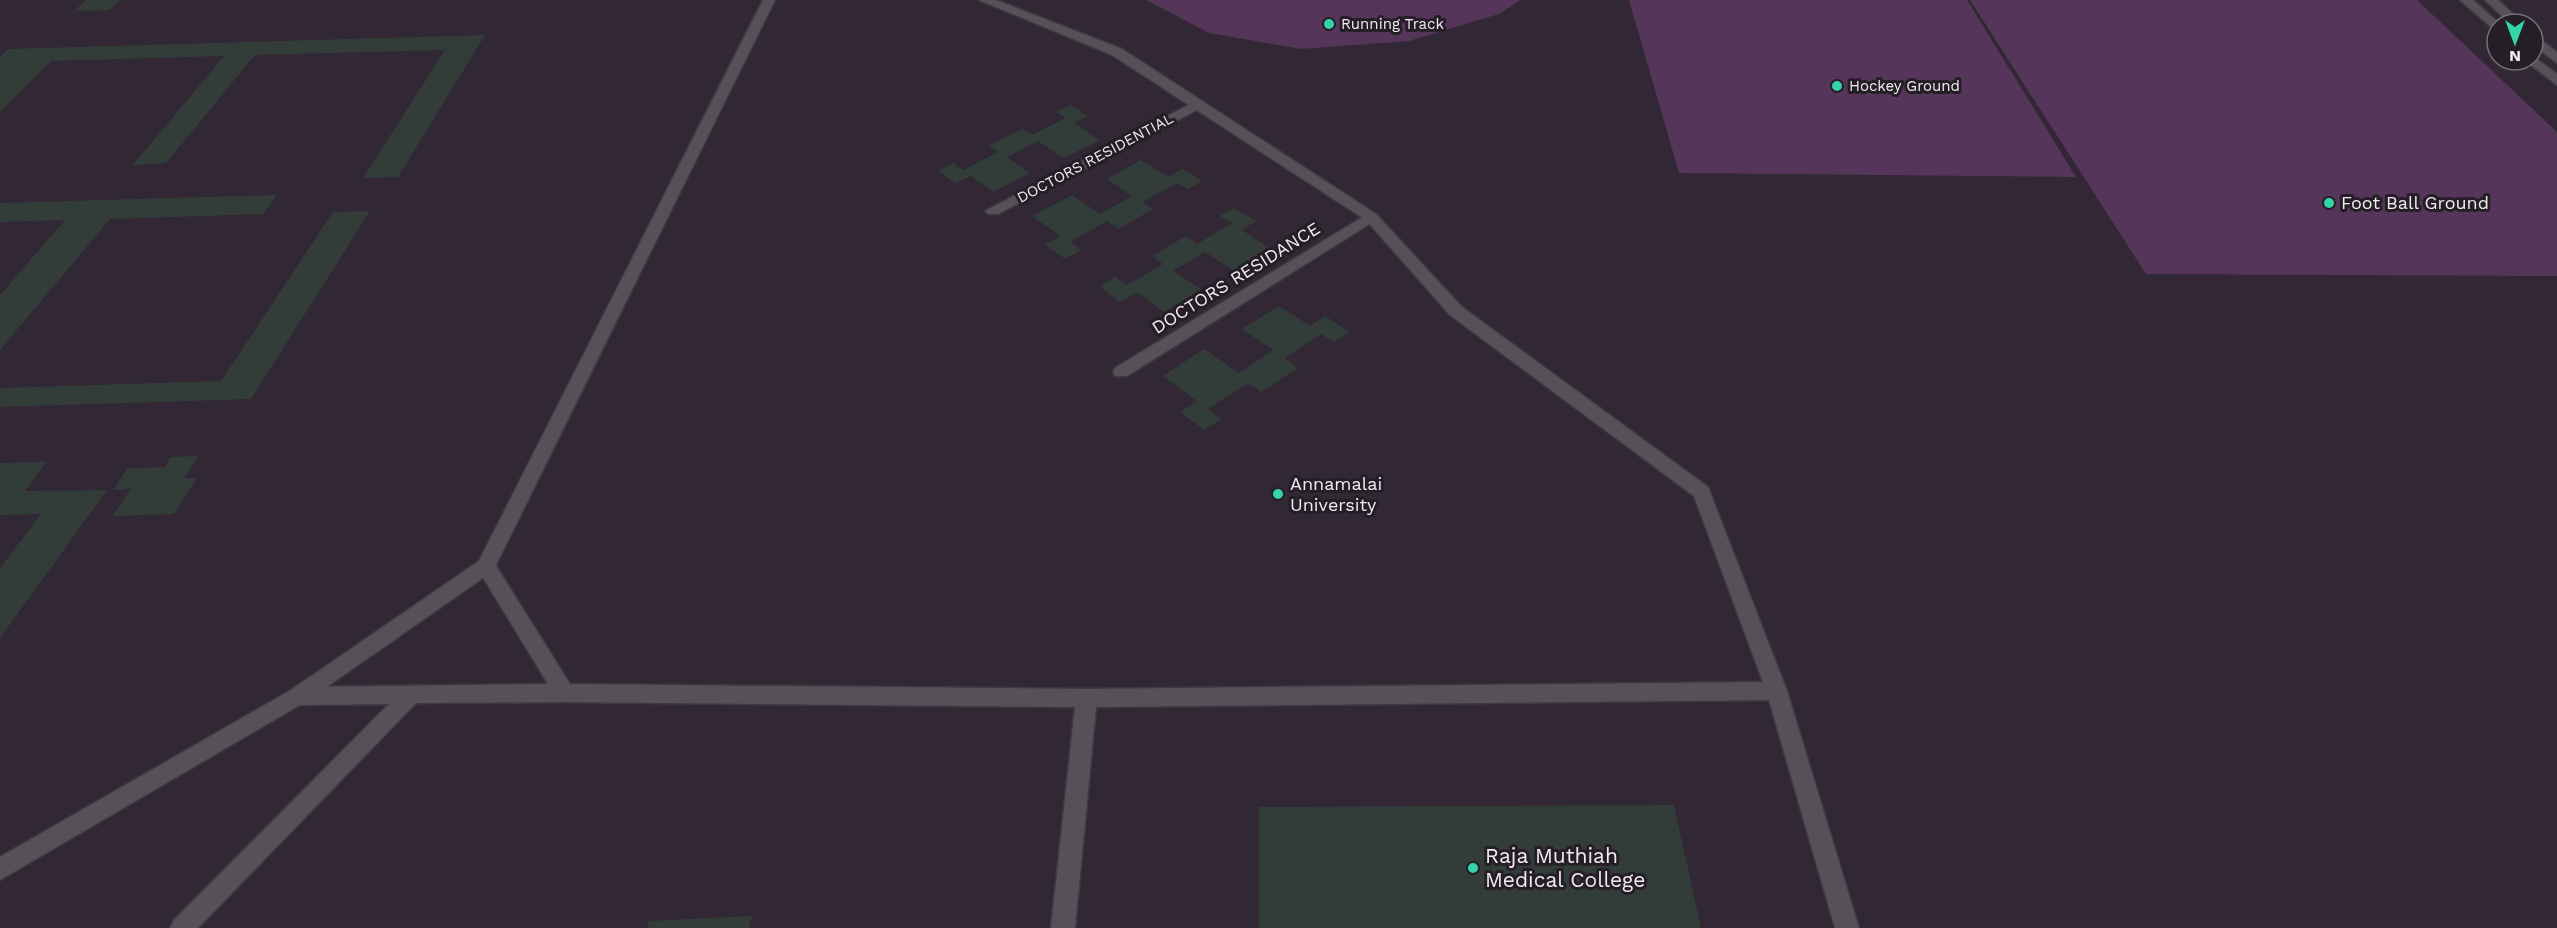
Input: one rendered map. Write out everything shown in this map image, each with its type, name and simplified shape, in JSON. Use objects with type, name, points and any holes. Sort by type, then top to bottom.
[{"type":"street","points":[[0,869],[298,696],[486,566],[769,0]]},
{"type":"street","points":[[985,0],[1117,52],[1371,217],[1456,311],[1702,492],[1777,691],[1847,928]]},
{"type":"street","points":[[2466,0],[2485,17]]},
{"type":"street","points":[[2491,0],[2504,12]]},
{"type":"street","points":[[2545,48],[2557,59]]},
{"type":"street","points":[[2545,70],[2557,81]]},
{"type":"street","name":"DOCTORS RESIDENTIAL","points":[[993,212],[1198,104]]},
{"type":"street","name":"DOCTORS RESIDANCE","points":[[1121,372],[1371,217]]},
{"type":"street","points":[[486,566],[564,693]]},
{"type":"street","points":[[298,696],[564,693],[1086,698],[1777,691]]},
{"type":"street","points":[[182,928],[411,695]]},
{"type":"street","points":[[1063,928],[1086,698]]},
{"type":"shaded area","name":"Annamalai University","points":[[0,0],[2557,0],[2557,928],[0,928]]},
{"type":"shaded area","name":"Running Track","points":[[1146,0],[1521,0],[1499,14],[1409,41],[1301,49],[1209,33]]},
{"type":"shaded area","name":"Hockey Ground","points":[[1629,0],[1967,0],[2076,177],[1679,173]]},
{"type":"shaded area","name":"Foot Ball Ground","points":[[1970,0],[2417,0],[2485,64],[2485,72],[2493,72],[2557,132],[2557,276],[2146,274]]},
{"type":"building","points":[[86,0],[120,0],[109,10],[74,11]]},
{"type":"building","points":[[485,35],[398,177],[363,178],[445,50],[255,55],[166,163],[133,165],[224,56],[51,61],[0,112],[0,57],[8,49]]},
{"type":"building","points":[[1070,105],[1088,116],[1074,123],[1100,140],[1064,158],[1038,141],[1007,157],[1030,173],[994,192],[971,176],[955,183],[938,171],[953,163],[963,170],[998,152],[989,145],[1022,129],[1032,135],[1066,118],[1056,112]]},
{"type":"building","points":[[1141,160],[1168,177],[1182,169],[1202,181],[1188,189],[1177,183],[1142,202],[1153,209],[1119,229],[1107,221],[1070,242],[1081,250],[1065,259],[1044,244],[1061,236],[1032,216],[1072,195],[1100,214],[1132,196],[1107,179]]},
{"type":"building","points":[[277,195],[263,214],[110,219],[0,350],[0,295],[65,220],[0,222],[0,203]]},
{"type":"building","points":[[1234,208],[1256,221],[1242,230],[1272,250],[1236,272],[1205,252],[1173,271],[1201,289],[1164,312],[1137,292],[1120,302],[1100,287],[1115,277],[1127,285],[1163,264],[1152,256],[1186,236],[1197,244],[1232,223],[1220,216]]},
{"type":"building","points":[[370,211],[251,399],[0,407],[0,388],[221,381],[333,212]]},
{"type":"building","points":[[1279,306],[1310,326],[1325,316],[1350,332],[1334,342],[1321,334],[1285,358],[1298,368],[1261,392],[1248,383],[1208,409],[1222,419],[1204,430],[1180,412],[1197,401],[1163,376],[1204,349],[1239,373],[1273,350],[1242,329]]},
{"type":"building","points":[[198,456],[184,478],[197,478],[174,514],[112,516],[131,489],[113,490],[128,468],[165,467],[171,457]]},
{"type":"building","points":[[47,462],[25,491],[107,490],[0,638],[0,568],[41,514],[0,515],[0,463]]},
{"type":"building","name":"Raja Muthiah Medical College","points":[[1674,805],[1701,928],[1259,928],[1259,807]]},
{"type":"building","points":[[752,916],[749,928],[647,928],[649,921]]},
{"type":"place","name":"Running Track","points":[[1329,24]]},
{"type":"place","name":"Hockey Ground","points":[[1837,86]]},
{"type":"place","name":"Foot Ball Ground","points":[[2329,203]]},
{"type":"place","name":"Annamalai University","points":[[1278,494]]},
{"type":"place","name":"Raja Muthiah Medical College","points":[[1473,868]]}]
